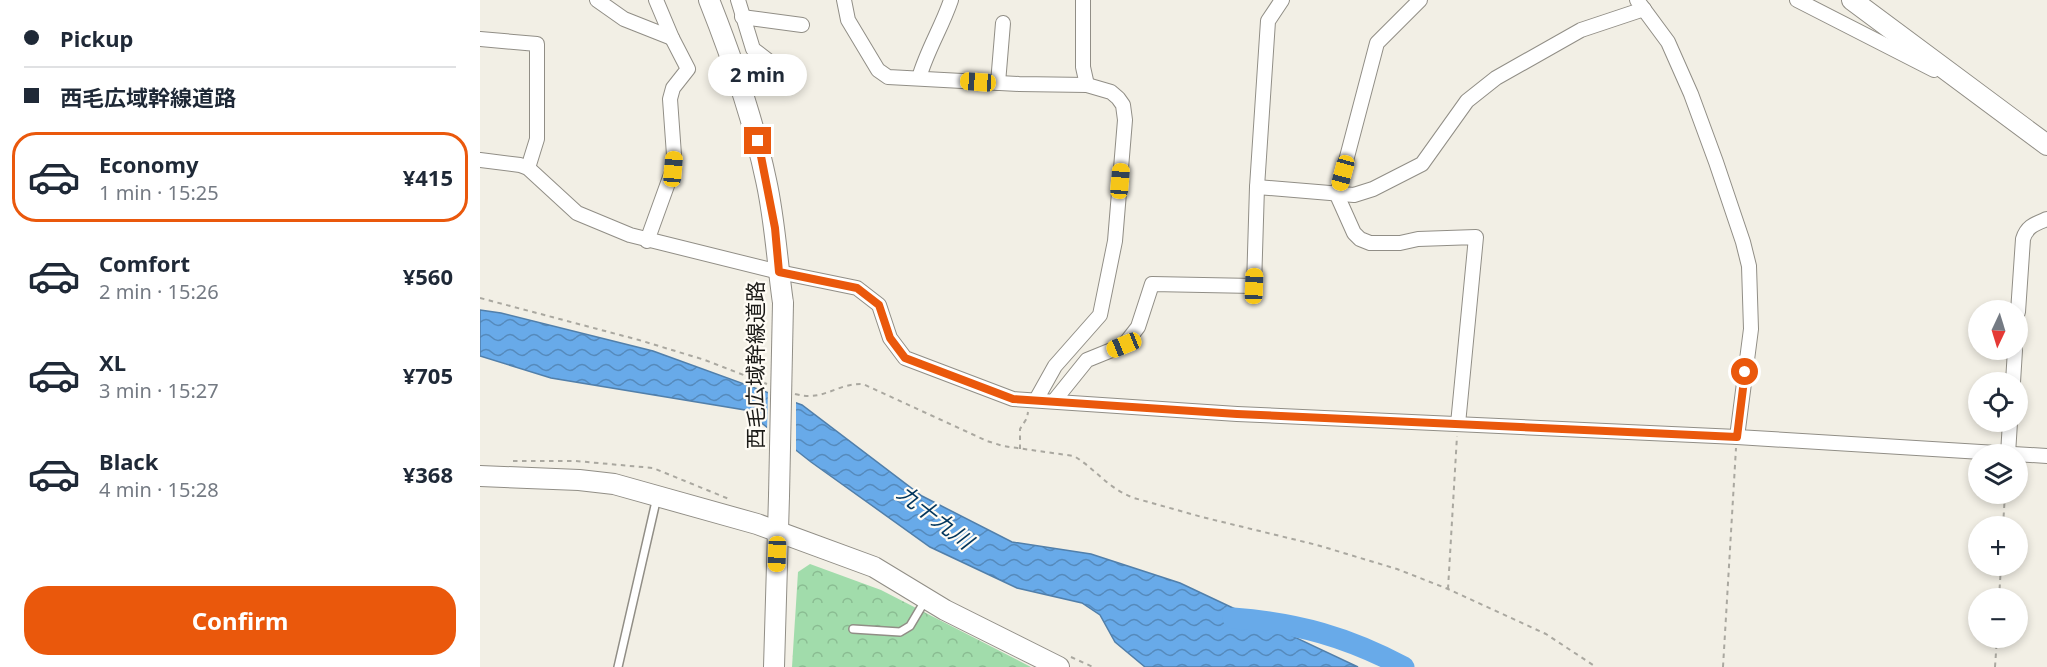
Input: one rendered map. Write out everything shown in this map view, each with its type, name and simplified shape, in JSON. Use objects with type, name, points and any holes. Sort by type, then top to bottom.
[{"type":"street","points":[[597,0],[624,19],[672,38]]},
{"type":"street","points":[[647,241],[673,169],[670,99],[673,88],[688,69],[656,0]]},
{"type":"street","name":"西毛広域幹線道路","points":[[709,0],[758,141],[775,228],[783,303],[774,667]]},
{"type":"street","points":[[738,0],[753,49],[770,62]]},
{"type":"street","points":[[844,0],[848,20],[878,70],[888,76],[998,83],[1087,85],[1111,92],[1123,105],[1125,120],[1115,241],[1100,315],[1055,366],[1033,400]]},
{"type":"street","points":[[919,78],[924,58],[944,22],[951,0]]},
{"type":"street","points":[[1083,0],[1083,67],[1087,85]]},
{"type":"street","points":[[1053,401],[1087,360],[1124,345],[1138,327],[1152,284],[1254,286],[1257,187],[1268,21],[1282,0]]},
{"type":"street","points":[[1420,0],[1377,43],[1337,195],[1354,233],[1360,239],[1370,243],[1476,237],[1458,424]]},
{"type":"street","points":[[1797,0],[1970,88]]},
{"type":"street","points":[[1852,0],[2047,145]]},
{"type":"street","points":[[1257,187],[1337,195],[1354,195],[1373,189],[1422,164],[1467,101],[1496,78],[1581,30],[1641,5],[1668,42],[1691,94],[1720,172],[1749,267],[1750,329],[1737,437]]},
{"type":"street","points":[[742,17],[802,26]]},
{"type":"street","points":[[998,83],[1003,22]]},
{"type":"street","points":[[480,39],[537,44],[537,139],[528,168]]},
{"type":"street","points":[[480,160],[528,168],[577,213],[647,241],[857,288],[879,305],[890,338],[905,358],[1013,399],[1237,414],[1737,437],[1968,451]]},
{"type":"street","points":[[2019,300],[2022,239],[2025,231],[2031,225],[2047,219]]},
{"type":"street","points":[[2028,455],[2047,456]]},
{"type":"street","points":[[480,476],[579,480],[614,484],[778,531],[874,567],[926,598],[1059,667]]},
{"type":"lane","points":[[618,667],[657,495]]},
{"type":"lane","points":[[852,629],[900,632],[910,626],[926,598]]},
{"type":"path","points":[[480,298],[705,360],[770,386]]},
{"type":"path","points":[[792,394],[806,397],[819,396],[845,386],[863,384],[987,441],[1020,449],[1074,456],[1119,493],[1357,556],[1448,588],[1546,634],[1596,667]]},
{"type":"path","points":[[1020,449],[1020,429],[1027,418],[1033,400]]},
{"type":"path","points":[[1448,588],[1458,424]]},
{"type":"path","points":[[1724,667],[1737,437]]},
{"type":"path","points":[[1995,667],[1996,648]]},
{"type":"green space","points":[[810,564],[881,590],[1031,667],[792,667],[798,572]]},
{"type":"water","points":[[480,310],[501,313],[653,351],[802,405],[922,496],[1012,542],[1091,554],[1180,583],[1358,667],[1145,667],[1115,642],[1100,615],[1082,603],[1017,588],[930,547],[811,462],[745,410],[551,378],[480,356]]},
{"type":"pier","points":[[768,389],[796,400],[796,455],[767,432]]},
{"type":"waterway","name":"九十九川","points":[[1233,618],[1257,620],[1322,633],[1362,647],[1404,667]]},
{"type":"route","points":[[758,141],[775,228],[779,272],[857,288],[879,305],[890,338],[905,358],[1013,399],[1237,414],[1737,437],[1745,372]]}]
